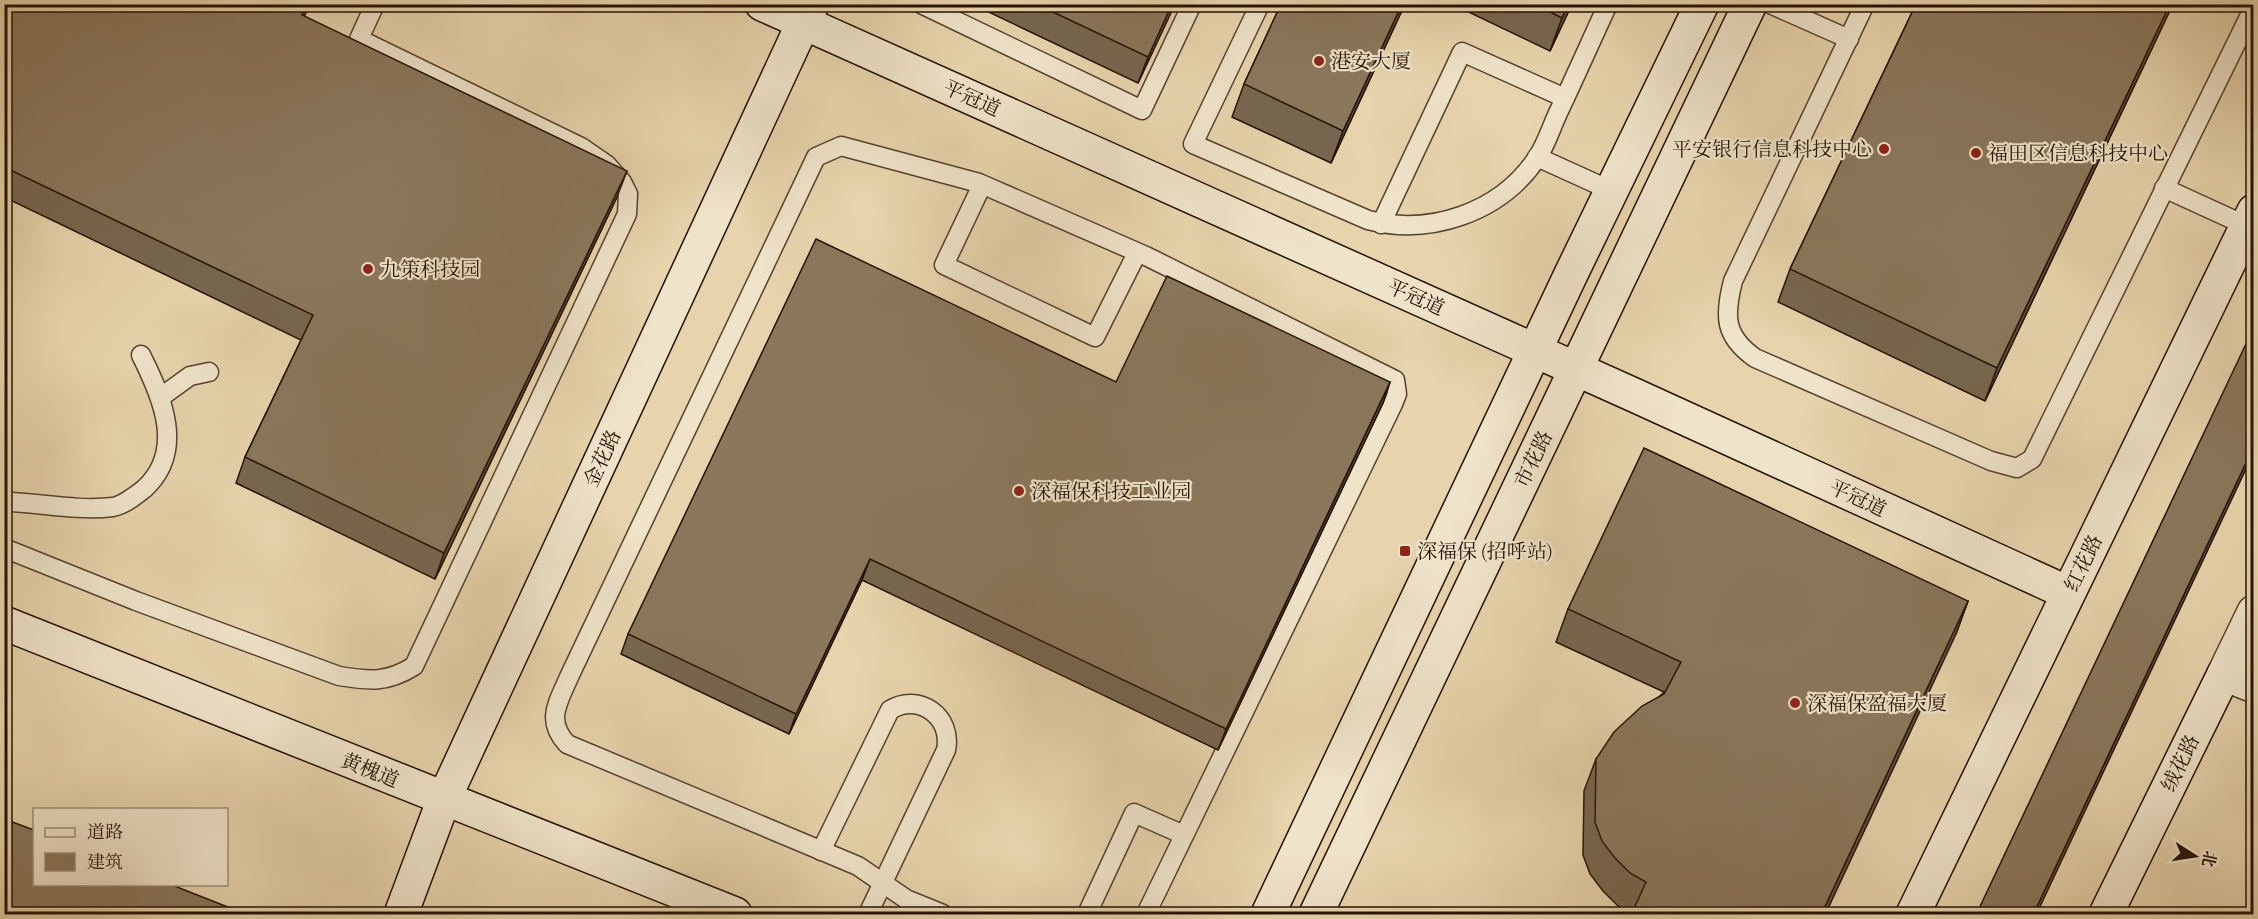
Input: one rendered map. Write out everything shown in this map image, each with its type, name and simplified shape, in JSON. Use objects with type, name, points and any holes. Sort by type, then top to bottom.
[{"type":"street","name":"平冠道","points":[[762,4],[808,13],[1534,351],[2068,593]]},
{"type":"street","points":[[1268,915],[1534,351],[1702,4]]},
{"type":"street","name":"市花路","points":[[1316,915],[1750,4]]},
{"type":"street","name":"金花路","points":[[401,915],[444,799],[808,13]]},
{"type":"street","name":"红花路","points":[[1913,915],[2250,219]]},
{"type":"street","name":"绒花路","points":[[2106,915],[2239,680],[2253,612]]},
{"type":"street","name":"黄槐道","points":[[4,623],[735,915]]},
{"type":"lane","points":[[4,548],[136,601],[339,676],[372,681],[398,676],[414,666],[627,214],[628,194],[607,165],[581,147],[359,39],[375,4]]},
{"type":"lane","points":[[921,4],[1142,110],[1192,4]]},
{"type":"lane","points":[[1260,4],[1193,144],[1368,220],[1391,227],[1425,226],[1461,216],[1487,205],[1516,184],[1538,157],[1608,4]]},
{"type":"lane","points":[[1770,4],[1849,39]]},
{"type":"lane","points":[[1865,4],[1733,281],[1727,305],[1728,325],[1743,349],[1755,358],[1991,461],[2017,468],[2026,465],[2032,459],[2253,7]]},
{"type":"lane","points":[[1381,224],[1462,52],[1565,98]]},
{"type":"lane","points":[[943,915],[906,899],[882,885],[858,866],[567,744],[556,729],[554,716],[579,655],[816,157],[841,146],[982,185],[1137,253],[1390,377],[1397,386],[1393,404],[1146,915]]},
{"type":"lane","points":[[1538,157],[1612,191]]},
{"type":"lane","points":[[982,185],[944,265],[1095,337],[1137,253]]},
{"type":"lane","points":[[2164,188],[2250,219]]},
{"type":"lane","points":[[4,499],[12,502],[90,508],[116,506],[135,497],[151,482],[167,454],[161,397],[141,355]]},
{"type":"lane","points":[[161,397],[190,376],[209,372]]},
{"type":"lane","points":[[822,851],[890,710],[900,704],[915,704],[928,708],[946,727],[949,737],[946,750],[868,915]]},
{"type":"lane","points":[[1087,915],[1134,813],[1185,835]]},
{"type":"building","name":"九策科技园","points":[[4,4],[307,4],[302,15],[627,171],[444,553],[245,457],[313,315],[4,167]]},
{"type":"building","points":[[1036,4],[1172,4],[1148,57]]},
{"type":"building","name":"港安大厦","points":[[1281,4],[1402,4],[1343,131],[1244,84]]},
{"type":"building","points":[[1534,4],[1568,4],[1562,18]]},
{"type":"building","name":"福田区信息科技中心","points":[[1916,4],[2170,4],[1997,368],[1790,269]]},
{"type":"building","name":"深福保科技工业园","points":[[816,239],[1116,382],[1167,276],[1390,382],[1226,729],[870,559],[796,714],[628,634]]},
{"type":"building","points":[[2253,329],[2253,448],[2033,915],[1976,915]]},
{"type":"building","name":"深福保盈福大厦","points":[[1644,448],[1968,601],[1821,915],[1631,915],[1646,882],[1630,873],[1602,841],[1595,822],[1596,759],[1614,732],[1642,706],[1664,694],[1681,662],[1568,609]]},
{"type":"building","points":[[4,819],[33,830],[33,886],[175,886],[248,915],[4,915]]},
{"type":"place","name":"港安大厦","points":[[1319,61]]},
{"type":"place","name":"平安银行信息科技中心","points":[[1884,149]]},
{"type":"place","name":"福田区信息科技中心","points":[[1976,153]]},
{"type":"place","name":"九策科技园","points":[[368,269]]},
{"type":"place","name":"深福保科技工业园","points":[[1019,491]]},
{"type":"place","name":"深福保 (招呼站)","points":[[1405,551]]},
{"type":"place","name":"深福保盈福大厦","points":[[1795,703]]}]
